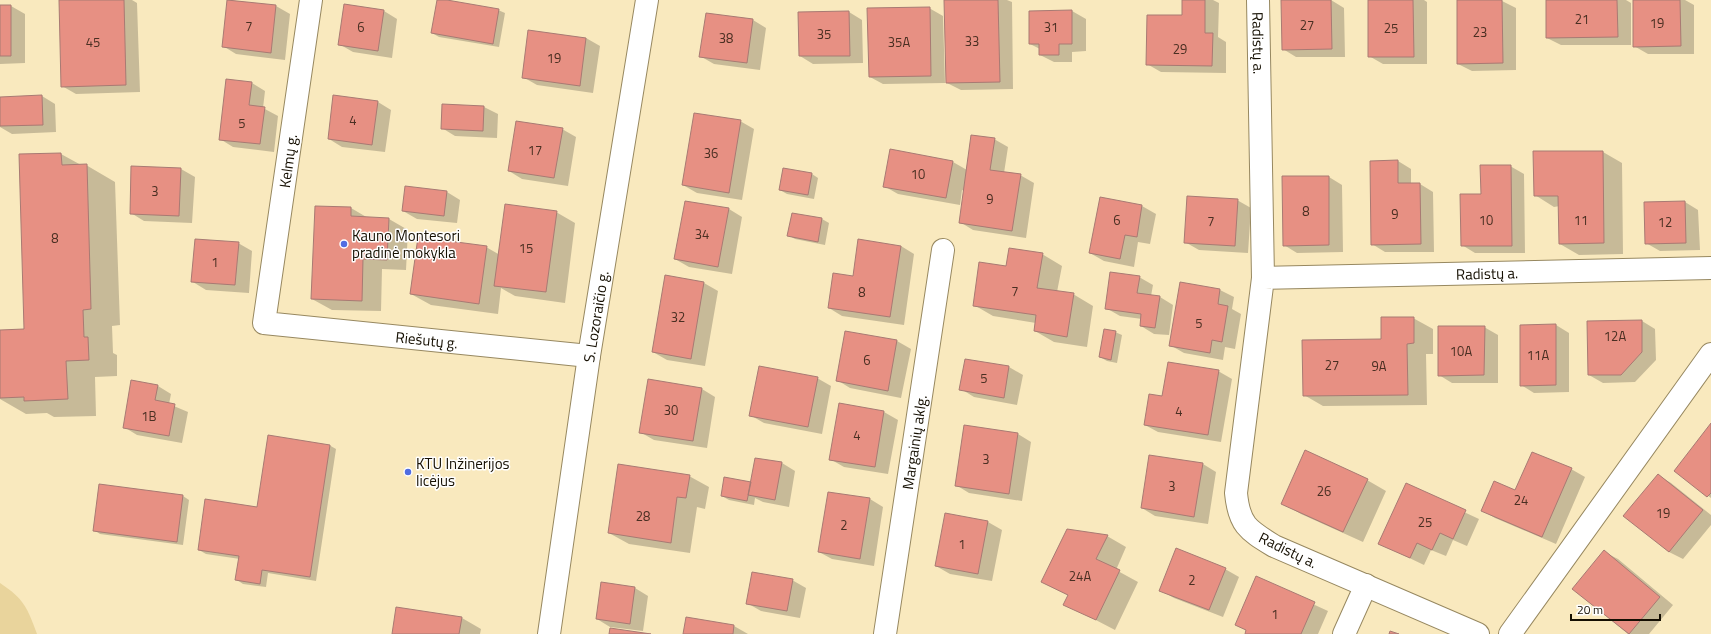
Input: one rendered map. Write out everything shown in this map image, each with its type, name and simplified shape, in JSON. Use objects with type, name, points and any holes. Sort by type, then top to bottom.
[{"type":"street","name":"Kelmų g.","points":[[264,322],[312,0]]},
{"type":"street","name":"S. Lozoraičio g.","points":[[549,634],[589,356],[647,0]]},
{"type":"street","name":"Radistų a.","points":[[1258,0],[1263,278],[1236,494],[1237,508],[1242,522],[1257,536],[1274,546],[1478,634]]},
{"type":"street","name":"Margainių aklg.","points":[[885,634],[944,250]]},
{"type":"street","name":"Radistų a.","points":[[1263,278],[1711,268]]},
{"type":"street","name":"Riešutų g.","points":[[264,322],[589,356]]},
{"type":"street","points":[[1510,634],[1711,354]]},
{"type":"street","points":[[1344,634],[1366,585]]},
{"type":"shaded area","points":[[0,583],[24,604],[37,634],[0,634]]},
{"type":"building","points":[[59,0],[124,0],[126,85],[61,87]]},
{"type":"building","points":[[227,0],[276,5],[271,53],[222,47]]},
{"type":"building","points":[[437,0],[447,0],[499,9],[493,44],[431,33]]},
{"type":"building","points":[[944,0],[998,0],[1000,82],[946,83]]},
{"type":"building","points":[[1182,0],[1205,0],[1205,33],[1213,33],[1212,66],[1146,65],[1147,15],[1182,15]]},
{"type":"building","points":[[1281,0],[1331,0],[1332,49],[1282,50]]},
{"type":"building","points":[[1368,0],[1413,0],[1414,57],[1368,57]]},
{"type":"building","points":[[1457,0],[1502,0],[1503,63],[1457,64]]},
{"type":"building","points":[[1546,0],[1617,0],[1618,37],[1546,38]]},
{"type":"building","points":[[1633,0],[1680,0],[1681,46],[1633,47]]},
{"type":"building","points":[[344,4],[384,10],[378,51],[338,45]]},
{"type":"building","points":[[0,5],[11,5],[11,56],[0,56]]},
{"type":"building","points":[[930,7],[931,76],[869,77],[867,8]]},
{"type":"building","points":[[1072,10],[1072,44],[1059,44],[1059,55],[1039,55],[1039,44],[1029,44],[1029,11]]},
{"type":"building","points":[[849,11],[850,56],[799,56],[798,12]]},
{"type":"building","points":[[706,13],[753,19],[747,63],[699,57]]},
{"type":"building","points":[[528,30],[586,38],[580,86],[522,78]]},
{"type":"building","points":[[226,79],[252,82],[249,105],[265,107],[260,144],[219,140]]},
{"type":"building","points":[[42,95],[43,125],[0,126],[0,97]]},
{"type":"building","points":[[333,95],[378,101],[372,145],[328,139]]},
{"type":"building","points":[[442,104],[484,106],[483,131],[441,129]]},
{"type":"building","points":[[694,113],[741,120],[729,193],[682,185]]},
{"type":"building","points":[[516,121],[563,128],[554,178],[508,171]]},
{"type":"building","points":[[971,135],[995,138],[990,170],[1021,174],[1012,231],[959,223]]},
{"type":"building","points":[[890,149],[953,161],[946,198],[883,187]]},
{"type":"building","points":[[1533,151],[1603,151],[1604,243],[1559,244],[1558,196],[1534,196]]},
{"type":"building","points":[[61,153],[62,165],[87,164],[91,309],[83,310],[84,337],[88,337],[89,360],[66,361],[68,399],[24,401],[24,397],[0,398],[0,330],[24,329],[19,154]]},
{"type":"building","points":[[1398,160],[1398,183],[1420,183],[1421,244],[1371,245],[1370,161]]},
{"type":"building","points":[[1480,165],[1511,165],[1512,246],[1461,246],[1460,194],[1481,194]]},
{"type":"building","points":[[131,166],[181,168],[179,216],[130,214]]},
{"type":"building","points":[[783,168],[812,173],[808,195],[779,190]]},
{"type":"building","points":[[1282,176],[1329,176],[1329,245],[1283,246]]},
{"type":"building","points":[[405,186],[447,191],[444,216],[402,211]]},
{"type":"building","points":[[1187,196],[1238,199],[1235,246],[1184,243]]},
{"type":"building","points":[[1100,197],[1142,205],[1137,237],[1125,235],[1120,259],[1089,253]]},
{"type":"building","points":[[685,201],[729,208],[718,267],[674,259]]},
{"type":"building","points":[[1685,201],[1686,243],[1645,244],[1644,202]]},
{"type":"building","points":[[505,204],[557,211],[546,292],[494,286]]},
{"type":"building","points":[[315,206],[351,207],[351,216],[389,218],[387,260],[363,259],[362,301],[311,299]]},
{"type":"building","points":[[792,213],[822,218],[818,242],[787,236]]},
{"type":"building","points":[[418,237],[487,246],[479,304],[410,294]]},
{"type":"building","points":[[195,239],[239,242],[235,285],[191,282]]},
{"type":"building","points":[[858,239],[901,246],[890,317],[828,308],[833,273],[853,276]]},
{"type":"building","points":[[1009,248],[1043,253],[1037,288],[1074,293],[1067,337],[1034,331],[1036,315],[973,306],[979,262],[1006,266]]},
{"type":"building","points":[[1110,272],[1140,276],[1137,293],[1160,296],[1155,328],[1140,326],[1141,314],[1105,309]]},
{"type":"building","points":[[665,275],[704,282],[691,359],[652,352]]},
{"type":"building","points":[[1180,282],[1220,289],[1218,304],[1228,306],[1222,342],[1212,340],[1210,353],[1169,346]]},
{"type":"building","points":[[1381,317],[1414,317],[1414,343],[1407,344],[1408,395],[1303,396],[1302,340],[1381,339]]},
{"type":"building","points":[[1642,320],[1642,352],[1621,375],[1588,375],[1587,321]]},
{"type":"building","points":[[1556,324],[1556,385],[1520,386],[1520,325]]},
{"type":"building","points":[[1438,326],[1485,326],[1484,375],[1438,376]]},
{"type":"building","points":[[1104,329],[1116,331],[1111,360],[1099,357]]},
{"type":"building","points":[[845,331],[897,340],[888,391],[836,381]]},
{"type":"building","points":[[965,359],[1009,366],[1004,398],[959,390]]},
{"type":"building","points":[[1168,362],[1219,370],[1208,435],[1144,425],[1149,394],[1162,396]]},
{"type":"building","points":[[759,366],[818,377],[808,427],[749,416]]},
{"type":"building","points":[[648,379],[702,388],[693,441],[639,433]]},
{"type":"building","points":[[131,380],[158,385],[155,400],[175,404],[169,436],[123,428]]},
{"type":"building","points":[[839,403],[884,411],[875,467],[829,460]]},
{"type":"building","points":[[1711,423],[1711,493],[1707,497],[1674,471]]},
{"type":"building","points":[[964,425],[1018,433],[1009,494],[955,486]]},
{"type":"building","points":[[268,435],[330,445],[310,577],[262,570],[260,584],[235,580],[239,556],[198,550],[205,499],[257,507]]},
{"type":"building","points":[[1305,450],[1368,479],[1343,532],[1281,504]]},
{"type":"building","points":[[1532,452],[1572,468],[1542,537],[1481,511],[1494,481],[1515,490]]},
{"type":"building","points":[[1149,455],[1203,463],[1194,517],[1141,508]]},
{"type":"building","points":[[755,458],[782,462],[775,500],[748,495]]},
{"type":"building","points":[[618,464],[690,475],[686,498],[677,497],[671,543],[608,533]]},
{"type":"building","points":[[1658,474],[1703,510],[1669,552],[1623,516]]},
{"type":"building","points":[[724,477],[751,482],[747,501],[721,496]]},
{"type":"building","points":[[1406,483],[1466,510],[1453,539],[1440,533],[1432,550],[1417,543],[1410,558],[1378,544]]},
{"type":"building","points":[[99,484],[183,495],[177,542],[93,531]]},
{"type":"building","points":[[828,492],[870,498],[860,559],[818,552]]},
{"type":"building","points":[[945,513],[988,521],[978,574],[935,566]]},
{"type":"building","points":[[1067,529],[1108,535],[1096,559],[1120,570],[1096,620],[1063,605],[1068,595],[1041,582]]},
{"type":"building","points":[[1176,548],[1226,568],[1209,610],[1159,591]]},
{"type":"building","points":[[1604,550],[1660,597],[1629,634],[1572,589]]},
{"type":"building","points":[[752,572],[793,579],[787,611],[746,604]]},
{"type":"building","points":[[1256,576],[1315,602],[1301,634],[1245,634],[1246,630],[1235,625]]},
{"type":"building","points":[[601,582],[635,587],[630,624],[596,619]]},
{"type":"building","points":[[396,607],[462,617],[459,634],[392,634]]},
{"type":"building","points":[[686,617],[734,625],[733,634],[683,634]]},
{"type":"building","points":[[610,628],[651,634],[609,634]]},
{"type":"building","points":[[1390,631],[1399,634],[1389,634]]},
{"type":"place","name":"Kauno Montesori pradinė mokykla","points":[[344,244]]},
{"type":"place","name":"KTU Inžinerijos licėjus","points":[[408,472]]}]
